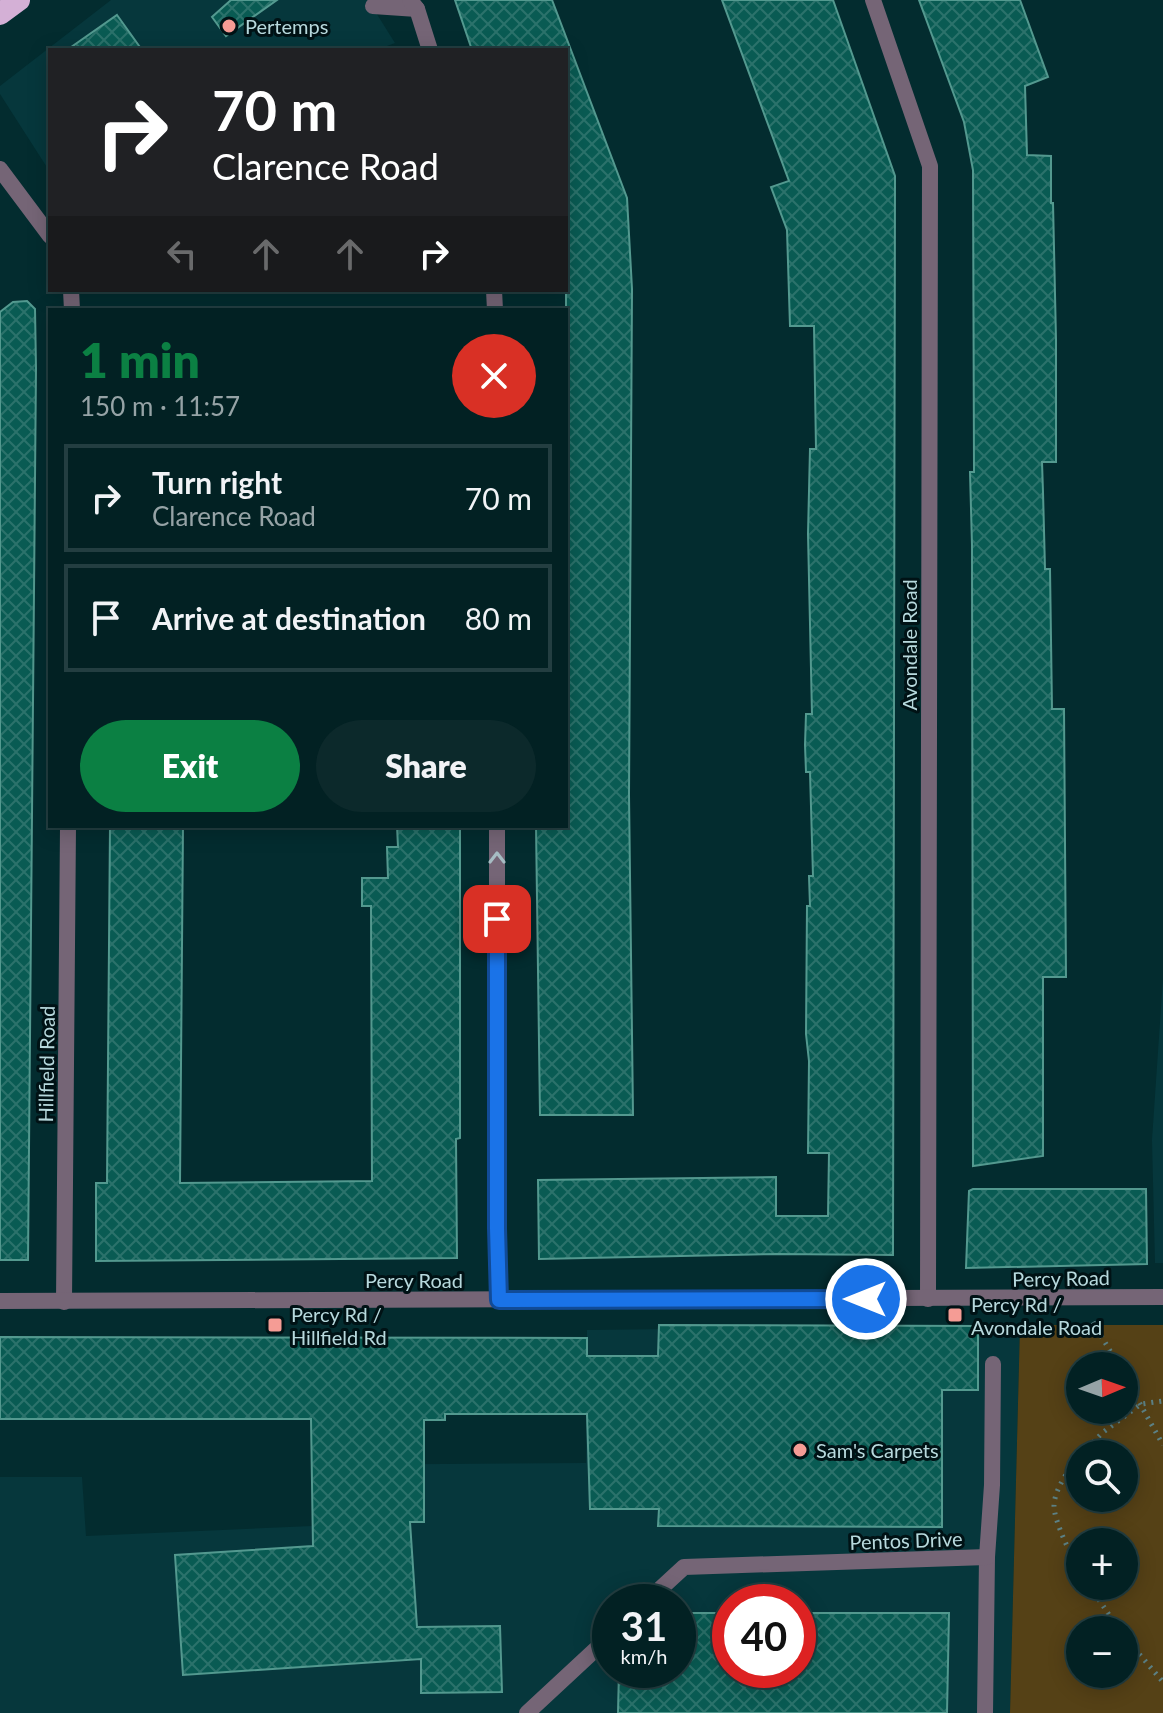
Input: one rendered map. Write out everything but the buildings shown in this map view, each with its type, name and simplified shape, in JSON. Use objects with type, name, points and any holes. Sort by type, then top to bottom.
[{"type":"highway","points":[[0,14],[19,0]]},
{"type":"street","name":"Avondale Road","points":[[873,0],[930,166],[928,1299]]},
{"type":"street","points":[[373,6],[413,4],[429,48]]},
{"type":"street","points":[[0,169],[48,233]]},
{"type":"street","name":"Hillfield Road","points":[[64,1302],[68,828]]},
{"type":"street","points":[[497,828],[499,1300]]},
{"type":"street","name":"Percy Road","points":[[0,1301],[1163,1297]]},
{"type":"street","name":"Pentos Drive","points":[[666,1584],[684,1567],[987,1557],[992,1485],[993,1364]]},
{"type":"street","points":[[985,1713],[987,1557]]},
{"type":"street","points":[[527,1713],[592,1653]]},
{"type":"path","points":[[1079,1297],[1111,1352]]},
{"type":"path","points":[[1138,1399],[1163,1445]]},
{"type":"path","points":[[1095,1440],[1141,1404],[1163,1401]]},
{"type":"path","points":[[1066,1470],[1054,1505],[1066,1542]]},
{"type":"path","points":[[1138,1653],[1163,1682]]},
{"type":"shaded area","points":[[111,0],[368,0],[395,43],[381,48],[49,48]]},
{"type":"shaded area","points":[[48,49],[48,169],[0,94],[0,86]]},
{"type":"shaded area","points":[[1163,978],[1163,1263],[1155,1263],[1152,1140]]},
{"type":"shaded area","points":[[1020,1325],[1010,1713],[0,1713],[0,1477],[82,1477],[86,1536],[312,1526],[311,1465],[586,1463],[587,1330]]},
{"type":"shaded area","points":[[1020,1325],[1163,1325],[1163,1713],[1010,1713]]},
{"type":"place","name":"Pertemps","points":[[229,26]]},
{"type":"place","name":"Percy Rd / Avondale Road","points":[[955,1315]]},
{"type":"place","name":"Percy Rd / Hillfield Rd","points":[[275,1325]]},
{"type":"place","name":"Sam's Carpets","points":[[800,1450]]},
{"type":"route","points":[[497,919],[499,1300],[866,1299]]}]
